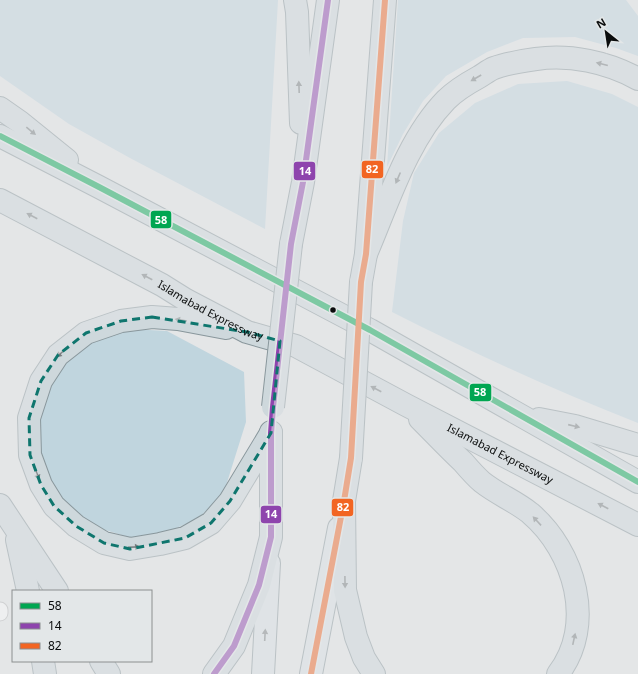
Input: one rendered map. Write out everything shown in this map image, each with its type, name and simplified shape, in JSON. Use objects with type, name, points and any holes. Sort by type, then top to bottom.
[{"type":"highway","points":[[295,0],[297,12],[303,182]]},
{"type":"highway","points":[[214,674],[234,646],[240,633],[259,586],[271,538],[271,433],[273,407],[291,244],[303,182],[328,0]]},
{"type":"highway","points":[[374,674],[364,658],[356,637],[345,590],[344,501],[351,458],[361,282],[366,254],[385,0]]},
{"type":"highway","points":[[366,254],[410,150],[428,122],[447,99],[468,83],[494,68],[519,61],[544,58],[575,58],[606,65],[638,79]]},
{"type":"highway","points":[[0,108],[20,122],[99,187]]},
{"type":"highway","points":[[0,136],[370,330],[638,482]]},
{"type":"highway","name":"Islamabad Expressway","points":[[0,200],[162,285],[186,300],[247,332],[296,346],[406,405],[638,525]]},
{"type":"highway","points":[[247,332],[178,319],[152,317],[121,321],[86,333],[58,354],[41,381],[29,418],[30,455],[41,485],[54,506],[76,526],[104,543],[130,549],[185,538],[211,523],[230,501],[271,433]]},
{"type":"highway","points":[[406,405],[482,482],[530,514],[549,533],[561,552],[571,571],[577,596],[578,620],[573,645],[565,665],[558,674]]},
{"type":"highway","points":[[522,416],[575,426],[638,445]]},
{"type":"highway","points":[[0,505],[56,590]]},
{"type":"highway","points":[[13,525],[28,590]]},
{"type":"highway","points":[[43,662],[45,674]]},
{"type":"highway","points":[[102,662],[109,674]]},
{"type":"main road","points":[[311,674],[344,501]]},
{"type":"main road","points":[[263,674],[271,538]]},
{"type":"highlighted area","points":[[152,317],[247,332],[280,341],[271,433],[230,501],[211,523],[185,538],[130,549],[104,543],[76,526],[54,506],[41,485],[30,455],[29,418],[41,381],[58,355],[86,333],[121,321]]},
{"type":"shaded area","points":[[0,0],[278,0],[265,229],[69,124],[0,76]]},
{"type":"shaded area","points":[[398,0],[626,0],[638,16],[638,56],[616,48],[575,37],[523,38],[487,52],[446,76],[423,101],[403,134],[387,167]]},
{"type":"shaded area","points":[[567,81],[612,94],[638,107],[638,423],[576,398],[453,342],[392,312],[403,221],[414,173],[439,133],[475,103],[518,84]]},
{"type":"shaded area","points":[[131,329],[167,331],[244,372],[246,422],[224,492],[199,518],[161,535],[132,538],[105,530],[73,512],[50,485],[39,457],[38,425],[46,391],[61,366],[81,349],[97,340]]},
{"type":"transit line","name":"14","points":[[214,674],[234,646],[259,585],[271,537],[271,433],[273,407],[291,244],[303,182],[328,0]]},
{"type":"transit line","name":"82","points":[[311,674],[351,458],[361,282],[366,254],[385,0]]},
{"type":"transit line","name":"58","points":[[0,136],[370,330],[638,482]]}]
